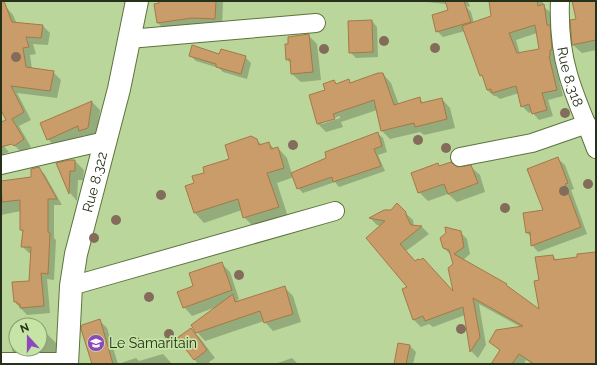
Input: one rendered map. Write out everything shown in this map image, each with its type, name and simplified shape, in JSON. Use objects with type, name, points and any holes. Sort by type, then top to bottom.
[{"type":"main road","name":"Rue 8.322","points":[[67,363],[71,286],[76,254],[119,89],[137,1]]},
{"type":"street","name":"Rue 8.318","points":[[560,1],[562,48],[568,74],[596,149]]},
{"type":"street","points":[[129,39],[316,23]]},
{"type":"street","points":[[460,157],[532,143],[587,124]]},
{"type":"street","points":[[1,165],[105,141]]},
{"type":"street","points":[[71,286],[336,211]]},
{"type":"street","points":[[1,362],[67,363]]},
{"type":"building","points":[[1,1],[4,1],[12,22],[43,25],[41,38],[26,37],[29,47],[23,48],[26,67],[54,71],[50,91],[11,86],[24,112],[12,119],[24,139],[14,146],[12,144],[1,147],[1,122],[6,120],[1,110]]},
{"type":"building","points":[[159,1],[216,1],[215,19],[192,18],[157,23],[154,4],[159,3]]},
{"type":"building","points":[[445,1],[464,1],[471,22],[436,32],[432,15],[448,10]]},
{"type":"building","points":[[489,1],[537,1],[538,6],[544,4],[547,25],[550,25],[552,50],[550,50],[549,56],[557,90],[542,93],[547,110],[532,114],[529,104],[521,107],[516,86],[492,93],[491,89],[487,90],[482,75],[480,76],[462,26],[491,16]],"holes":[[[535,25],[539,49],[517,53],[509,33]]]},
{"type":"building","points":[[572,1],[596,1],[596,40],[572,45],[570,20],[576,19]]},
{"type":"building","points":[[372,20],[373,52],[349,53],[348,21]]},
{"type":"building","points":[[309,34],[313,72],[291,74],[290,59],[286,60],[285,44],[288,44],[288,37]]},
{"type":"building","points":[[192,45],[219,54],[221,49],[246,56],[241,74],[216,67],[216,64],[189,56]]},
{"type":"building","points":[[378,73],[383,73],[394,105],[420,97],[421,103],[442,98],[447,119],[415,127],[414,123],[381,131],[374,100],[333,114],[335,119],[317,124],[309,95],[325,90],[323,84],[334,80],[336,84],[349,79],[350,83]]},
{"type":"building","points":[[92,101],[88,128],[79,131],[78,126],[47,140],[40,123]]},
{"type":"building","points":[[378,132],[382,146],[374,149],[381,166],[333,182],[332,177],[297,189],[291,173],[326,158],[325,152]]},
{"type":"building","points":[[251,136],[257,139],[259,145],[269,142],[271,149],[278,147],[284,168],[267,173],[279,207],[243,218],[238,199],[194,213],[185,186],[194,183],[192,176],[204,173],[203,167],[229,159],[225,145]]},
{"type":"building","points":[[558,157],[568,183],[565,184],[581,227],[531,246],[530,232],[526,233],[523,213],[543,210],[527,169]]},
{"type":"building","points":[[75,160],[75,171],[70,171],[69,194],[56,163]]},
{"type":"building","points":[[451,162],[457,167],[471,165],[478,183],[448,194],[444,184],[418,193],[411,173],[438,163],[439,166]]},
{"type":"building","points":[[39,167],[57,199],[48,199],[48,232],[50,233],[48,274],[41,273],[44,306],[20,308],[20,304],[14,302],[12,282],[29,281],[31,247],[21,247],[23,230],[20,230],[20,200],[2,202],[1,181],[31,177],[31,169]]},
{"type":"building","points":[[397,203],[406,212],[411,225],[422,226],[400,244],[415,261],[423,258],[453,291],[448,268],[453,264],[449,250],[443,248],[440,238],[446,233],[445,227],[461,231],[464,247],[454,254],[507,284],[506,285],[539,309],[534,281],[539,280],[535,257],[553,255],[554,260],[577,257],[577,254],[596,252],[596,364],[534,364],[519,354],[512,364],[491,364],[500,350],[489,342],[496,330],[523,326],[473,298],[480,337],[470,352],[463,307],[425,321],[423,316],[413,320],[402,289],[407,287],[366,238],[385,221],[369,218],[384,210],[391,210]]},
{"type":"building","points":[[222,262],[232,290],[183,308],[177,292],[193,286],[189,273]]},
{"type":"building","points":[[285,286],[293,314],[264,323],[260,311],[196,333],[191,325],[233,294],[235,302]]},
{"type":"building","name":"Le Samaritain","points":[[100,319],[113,364],[92,364],[81,329],[82,325]]},
{"type":"building","points":[[191,328],[207,350],[194,360],[177,338]]},
{"type":"building","points":[[398,343],[410,345],[406,364],[394,364]]},
{"type":"place","name":"Le Samaritain","points":[[96,343]]}]
